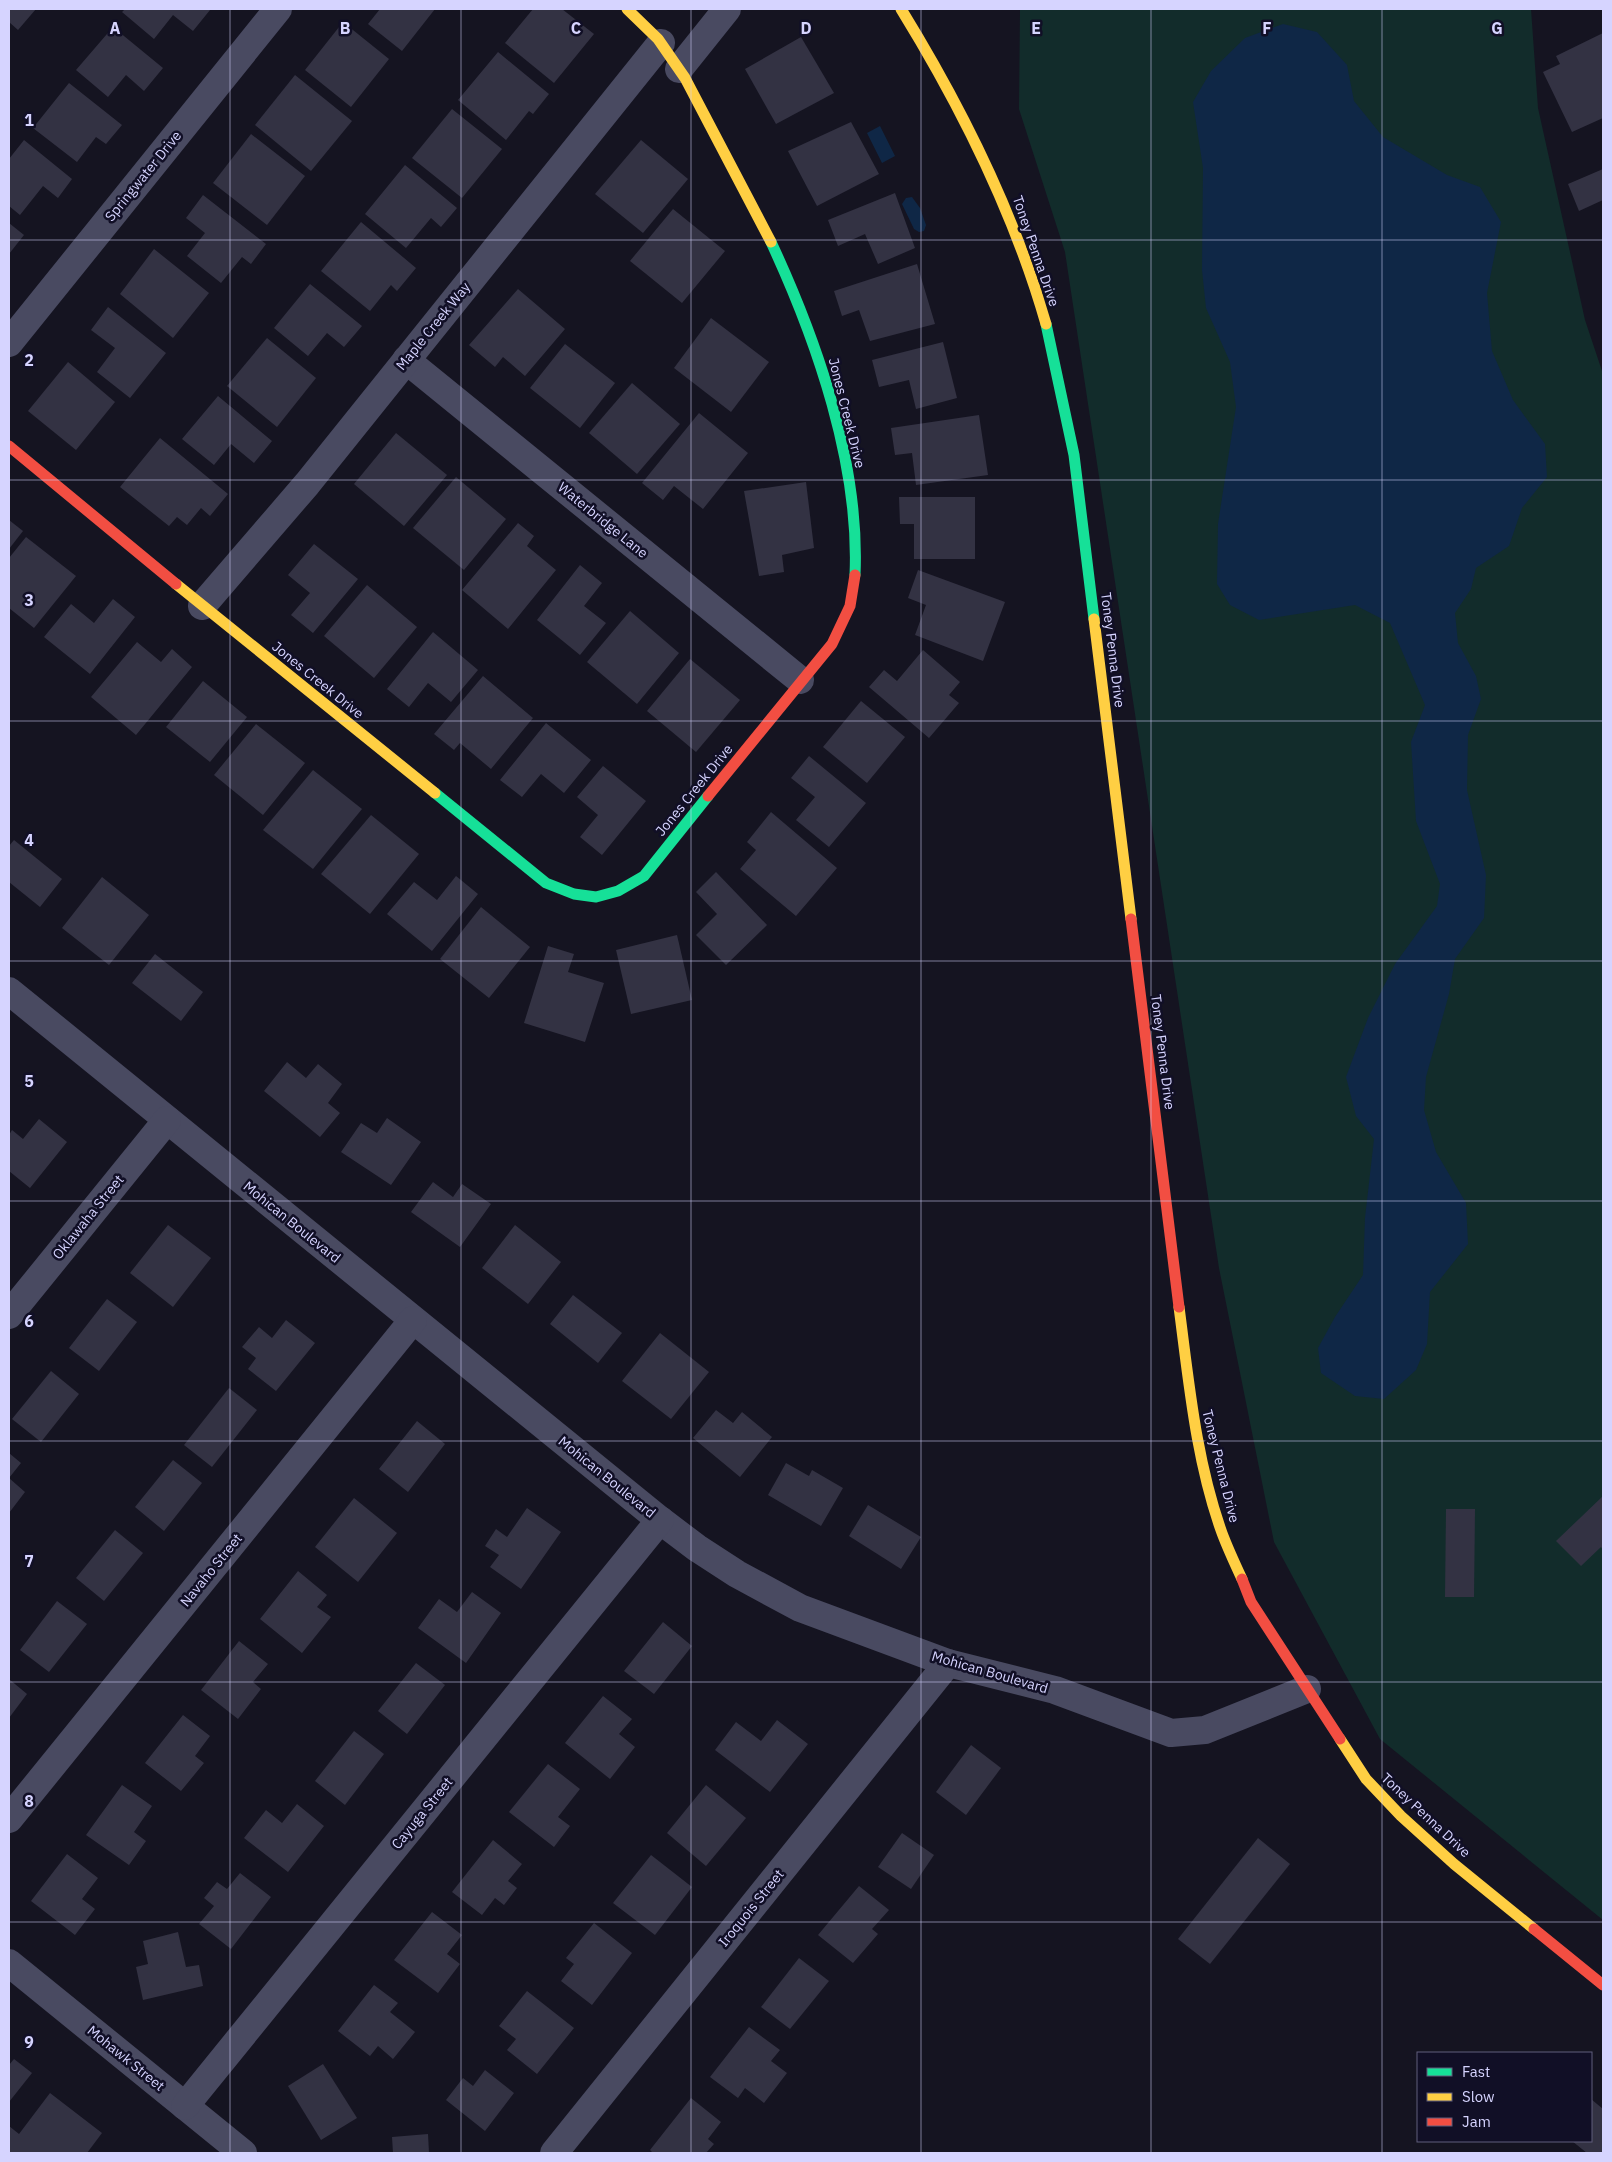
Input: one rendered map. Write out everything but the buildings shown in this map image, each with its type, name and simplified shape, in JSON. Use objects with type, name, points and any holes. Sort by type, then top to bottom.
[{"type":"street","name":"Springwater Drive","points":[[9,343],[278,9]]},
{"type":"street","points":[[679,69],[727,9]]},
{"type":"street","name":"Toney Penna Drive","points":[[901,9],[937,66],[972,131],[1009,215],[1037,294],[1058,373],[1074,455],[1192,1409],[1202,1459],[1222,1532],[1251,1602],[1366,1779],[1401,1816],[1454,1864],[1603,1985]]},
{"type":"street","name":"Jones Creek Drive","points":[[9,446],[202,606],[546,883],[570,895],[595,897],[621,892],[644,876],[800,680],[828,649],[844,622],[856,590],[856,547],[842,450],[834,410],[814,340],[785,270],[752,200],[679,69],[640,13]]},
{"type":"street","name":"Maple Creek Way","points":[[202,606],[307,484],[661,43]]},
{"type":"street","name":"Waterbridge Lane","points":[[406,360],[800,680]]},
{"type":"street","name":"Mohican Boulevard","points":[[9,991],[660,1520],[737,1574],[800,1608],[948,1663],[1055,1690],[1171,1733],[1205,1730],[1307,1689]]},
{"type":"street","name":"Oklawaha Street","points":[[9,1315],[167,1120]]},
{"type":"street","name":"Navaho Street","points":[[9,1819],[413,1320]]},
{"type":"street","name":"Cayuga Street","points":[[185,2106],[660,1520]]},
{"type":"street","name":"Iroquois Street","points":[[554,2153],[948,1663]]},
{"type":"street","name":"Mohawk Street","points":[[9,1964],[243,2153]]},
{"type":"green space","points":[[1020,9],[1531,9],[1538,108],[1585,320],[1603,374],[1603,1920],[1380,1739],[1274,1542],[1219,1268],[1065,252],[1019,109]]},
{"type":"water","points":[[1283,24],[1317,32],[1347,65],[1354,101],[1383,137],[1447,175],[1480,187],[1501,222],[1487,293],[1492,351],[1513,400],[1545,444],[1547,477],[1522,508],[1509,546],[1476,568],[1471,589],[1455,613],[1458,643],[1476,676],[1481,699],[1468,735],[1467,790],[1486,875],[1484,918],[1455,959],[1449,994],[1426,1077],[1424,1110],[1436,1152],[1466,1203],[1468,1244],[1430,1292],[1427,1344],[1416,1370],[1384,1399],[1355,1396],[1321,1373],[1318,1348],[1335,1317],[1363,1275],[1365,1218],[1374,1139],[1356,1116],[1346,1077],[1368,1018],[1395,964],[1437,906],[1440,884],[1416,821],[1411,742],[1425,705],[1390,623],[1355,605],[1259,620],[1230,605],[1217,584],[1218,524],[1236,407],[1230,362],[1206,308],[1202,270],[1203,168],[1193,102],[1211,71],[1245,38]]},
{"type":"water","points":[[880,126],[895,156],[882,163],[867,133]]},
{"type":"water","points":[[912,197],[920,208],[926,225],[924,231],[919,232],[914,229],[902,204],[906,198]]},
{"type":"traffic: fast","points":[[771,242],[788,280],[819,362],[843,447],[855,533],[855,575]]},
{"type":"traffic: fast","points":[[1046,324],[1074,455],[1094,619]]},
{"type":"traffic: fast","points":[[435,793],[546,883],[574,894],[596,897],[618,891],[644,876],[708,796]]},
{"type":"traffic: slow","points":[[627,9],[658,39],[685,78],[771,242]]},
{"type":"traffic: slow","points":[[901,9],[945,84],[1002,201],[1033,282],[1046,324]]},
{"type":"traffic: slow","points":[[176,584],[435,793]]},
{"type":"traffic: slow","points":[[1094,619],[1131,919]]},
{"type":"traffic: slow","points":[[1179,1307],[1194,1422],[1206,1478],[1222,1533],[1242,1579]]},
{"type":"traffic: slow","points":[[1340,1739],[1366,1779],[1401,1816],[1454,1864],[1534,1929]]},
{"type":"traffic: jam","points":[[9,446],[176,584]]},
{"type":"traffic: jam","points":[[708,796],[832,644],[850,606],[855,575]]},
{"type":"traffic: jam","points":[[1131,919],[1179,1307]]},
{"type":"traffic: jam","points":[[1242,1579],[1251,1602],[1340,1739]]},
{"type":"traffic: jam","points":[[1534,1929],[1603,1985]]}]
